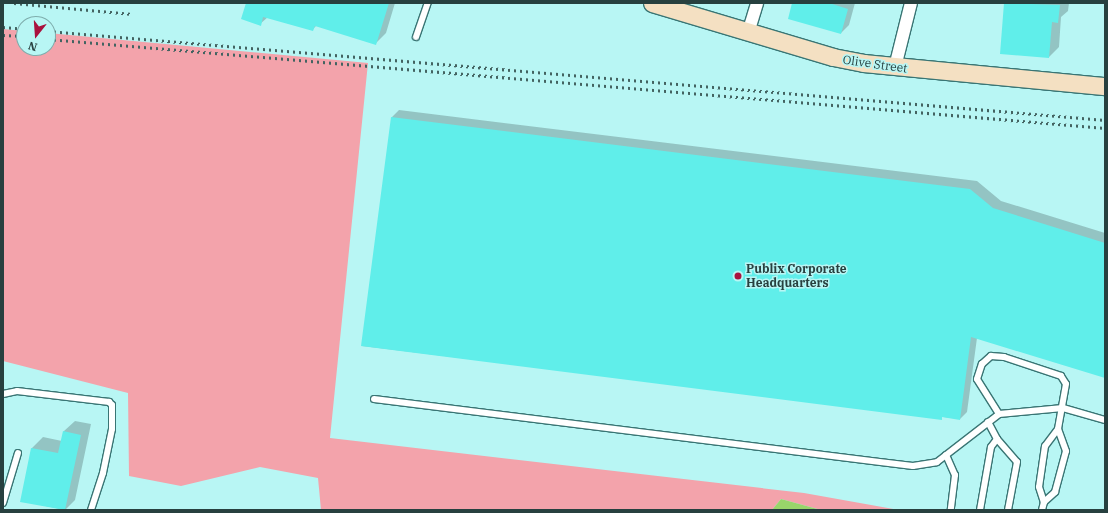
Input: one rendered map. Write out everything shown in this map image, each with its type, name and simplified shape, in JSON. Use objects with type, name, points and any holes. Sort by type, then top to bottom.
[{"type":"main road","name":"Olive Street","points":[[652,3],[748,33],[833,57],[895,67],[1105,86]]},
{"type":"street","points":[[748,33],[757,3]]},
{"type":"street","points":[[895,67],[912,3]]},
{"type":"lane","points":[[416,37],[428,3]]},
{"type":"lane","points":[[999,414],[977,379],[982,364],[991,356],[1004,358],[1061,376],[1066,384],[1063,408],[1058,429],[1045,446],[1039,487],[1044,502],[1042,510]]},
{"type":"lane","points":[[3,394],[17,391],[108,402],[112,405],[112,430],[104,473],[91,510]]},
{"type":"lane","points":[[374,399],[913,466],[937,462],[999,414],[1063,408],[1105,420]]},
{"type":"lane","points":[[988,422],[996,439],[1017,462],[1008,510]]},
{"type":"lane","points":[[1044,502],[1055,492],[1066,451],[1058,429]]},
{"type":"lane","points":[[980,510],[991,447],[996,439]]},
{"type":"lane","points":[[3,503],[18,453]]},
{"type":"lane","points":[[946,455],[955,475],[951,510]]},
{"type":"shaded area","points":[[3,29],[16,30],[16,56],[56,56],[56,34],[368,63],[330,438],[804,493],[899,510],[821,510],[781,499],[772,510],[321,510],[318,478],[260,467],[181,486],[129,476],[128,393],[3,361]]},
{"type":"shaded area","points":[[781,499],[821,510],[772,510]]},
{"type":"building","points":[[246,3],[389,3],[376,45],[315,26],[313,31],[263,17],[261,26],[241,19]]},
{"type":"building","points":[[792,3],[829,3],[848,9],[841,34],[788,19]]},
{"type":"building","points":[[1004,3],[1060,5],[1058,23],[1052,22],[1049,58],[1000,54]]},
{"type":"building","name":"Publix Corporate Headquarters","points":[[391,117],[970,189],[993,208],[1105,243],[1105,378],[971,337],[960,420],[942,417],[942,420],[361,346]]},
{"type":"building","points":[[63,431],[81,435],[65,510],[20,502],[31,448],[58,453]]},
{"type":"railway","points":[[14,3],[132,14]]},
{"type":"railway","points":[[3,27],[16,28]]},
{"type":"railway","points":[[56,32],[1105,120]]},
{"type":"railway","points":[[3,35],[16,36]]},
{"type":"railway","points":[[56,40],[1105,128]]},
{"type":"place","name":"Publix Corporate Headquarters","points":[[738,276]]}]
